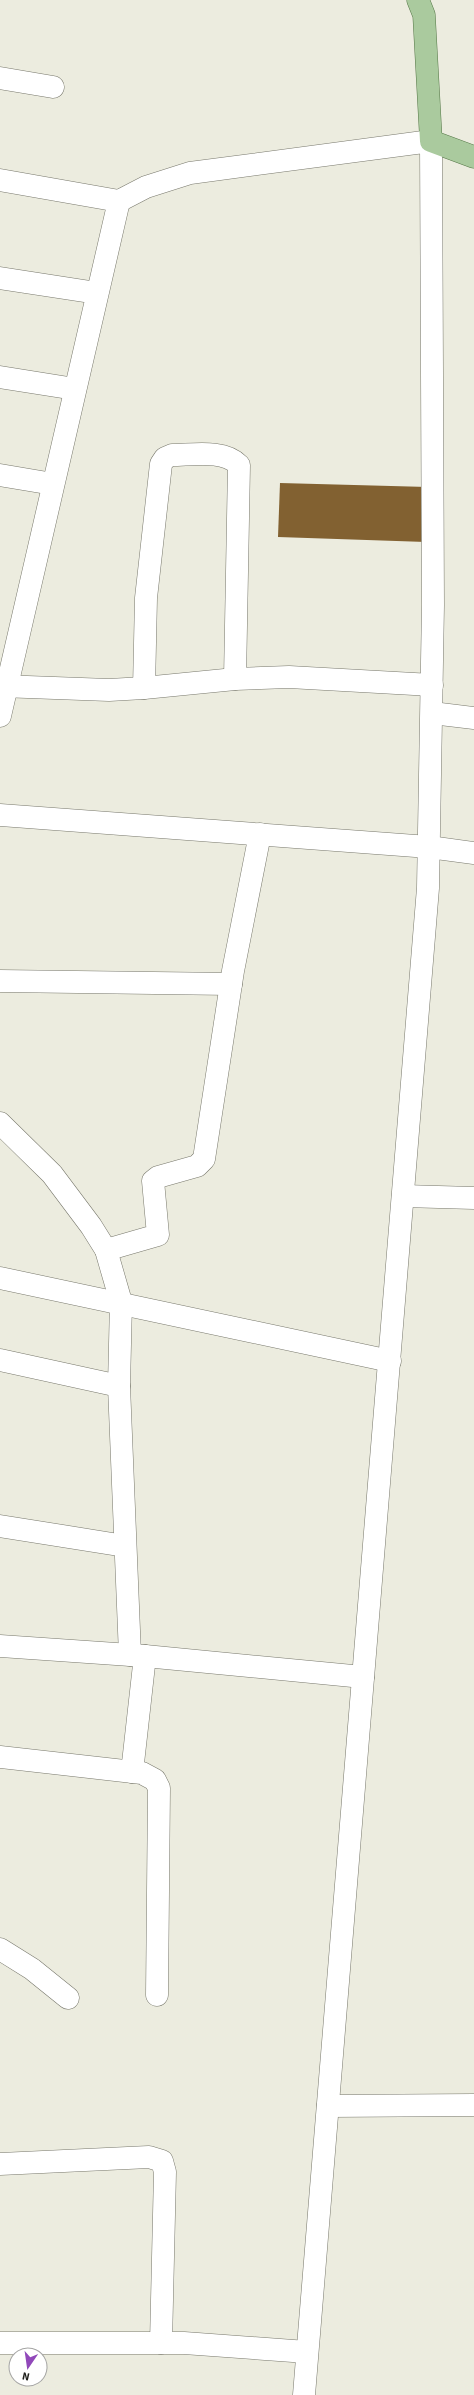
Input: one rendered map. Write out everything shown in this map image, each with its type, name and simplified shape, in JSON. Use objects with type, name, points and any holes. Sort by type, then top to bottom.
[{"type":"main road","points":[[424,5],[431,141],[474,156]]},
{"type":"street","points":[[0,78],[53,87]]},
{"type":"street","points":[[0,180],[119,201],[146,188],[190,173],[431,141],[432,713],[428,888],[304,2395]]},
{"type":"street","points":[[0,716],[3,687],[53,484],[119,201]]},
{"type":"street","points":[[0,278],[97,293]]},
{"type":"street","points":[[0,377],[75,390]]},
{"type":"street","points":[[144,688],[146,598],[161,464],[165,458],[172,455],[224,456],[233,458],[239,465],[235,679]]},
{"type":"street","points":[[0,474],[53,484]]},
{"type":"street","points":[[3,687],[144,688],[235,679],[289,677],[432,685]]},
{"type":"street","points":[[432,713],[474,718]]},
{"type":"street","points":[[0,815],[429,847],[474,853]]},
{"type":"street","points":[[106,1250],[158,1235],[153,1181],[158,1177],[197,1166],[204,1159],[231,984],[248,888],[260,834]]},
{"type":"street","points":[[0,981],[231,984]]},
{"type":"street","points":[[0,1122],[52,1174],[106,1250],[120,1302],[119,1386],[125,1546],[137,1656],[132,1772]]},
{"type":"street","points":[[403,1196],[474,1198]]},
{"type":"street","points":[[0,1278],[120,1302],[390,1361]]},
{"type":"street","points":[[0,1360],[119,1386]]},
{"type":"street","points":[[0,1526],[125,1546]]},
{"type":"street","points":[[0,1646],[137,1656],[363,1677]]},
{"type":"street","points":[[0,1758],[142,1773],[155,1780],[159,1788],[157,1995]]},
{"type":"street","points":[[0,1949],[32,1969],[68,1998]]},
{"type":"street","points":[[328,2106],[474,2105]]},
{"type":"street","points":[[0,2164],[149,2157],[162,2161],[165,2172],[161,2343]]},
{"type":"street","points":[[0,2343],[184,2343],[307,2352]]},
{"type":"building","points":[[280,483],[428,487],[426,542],[278,537]]}]
